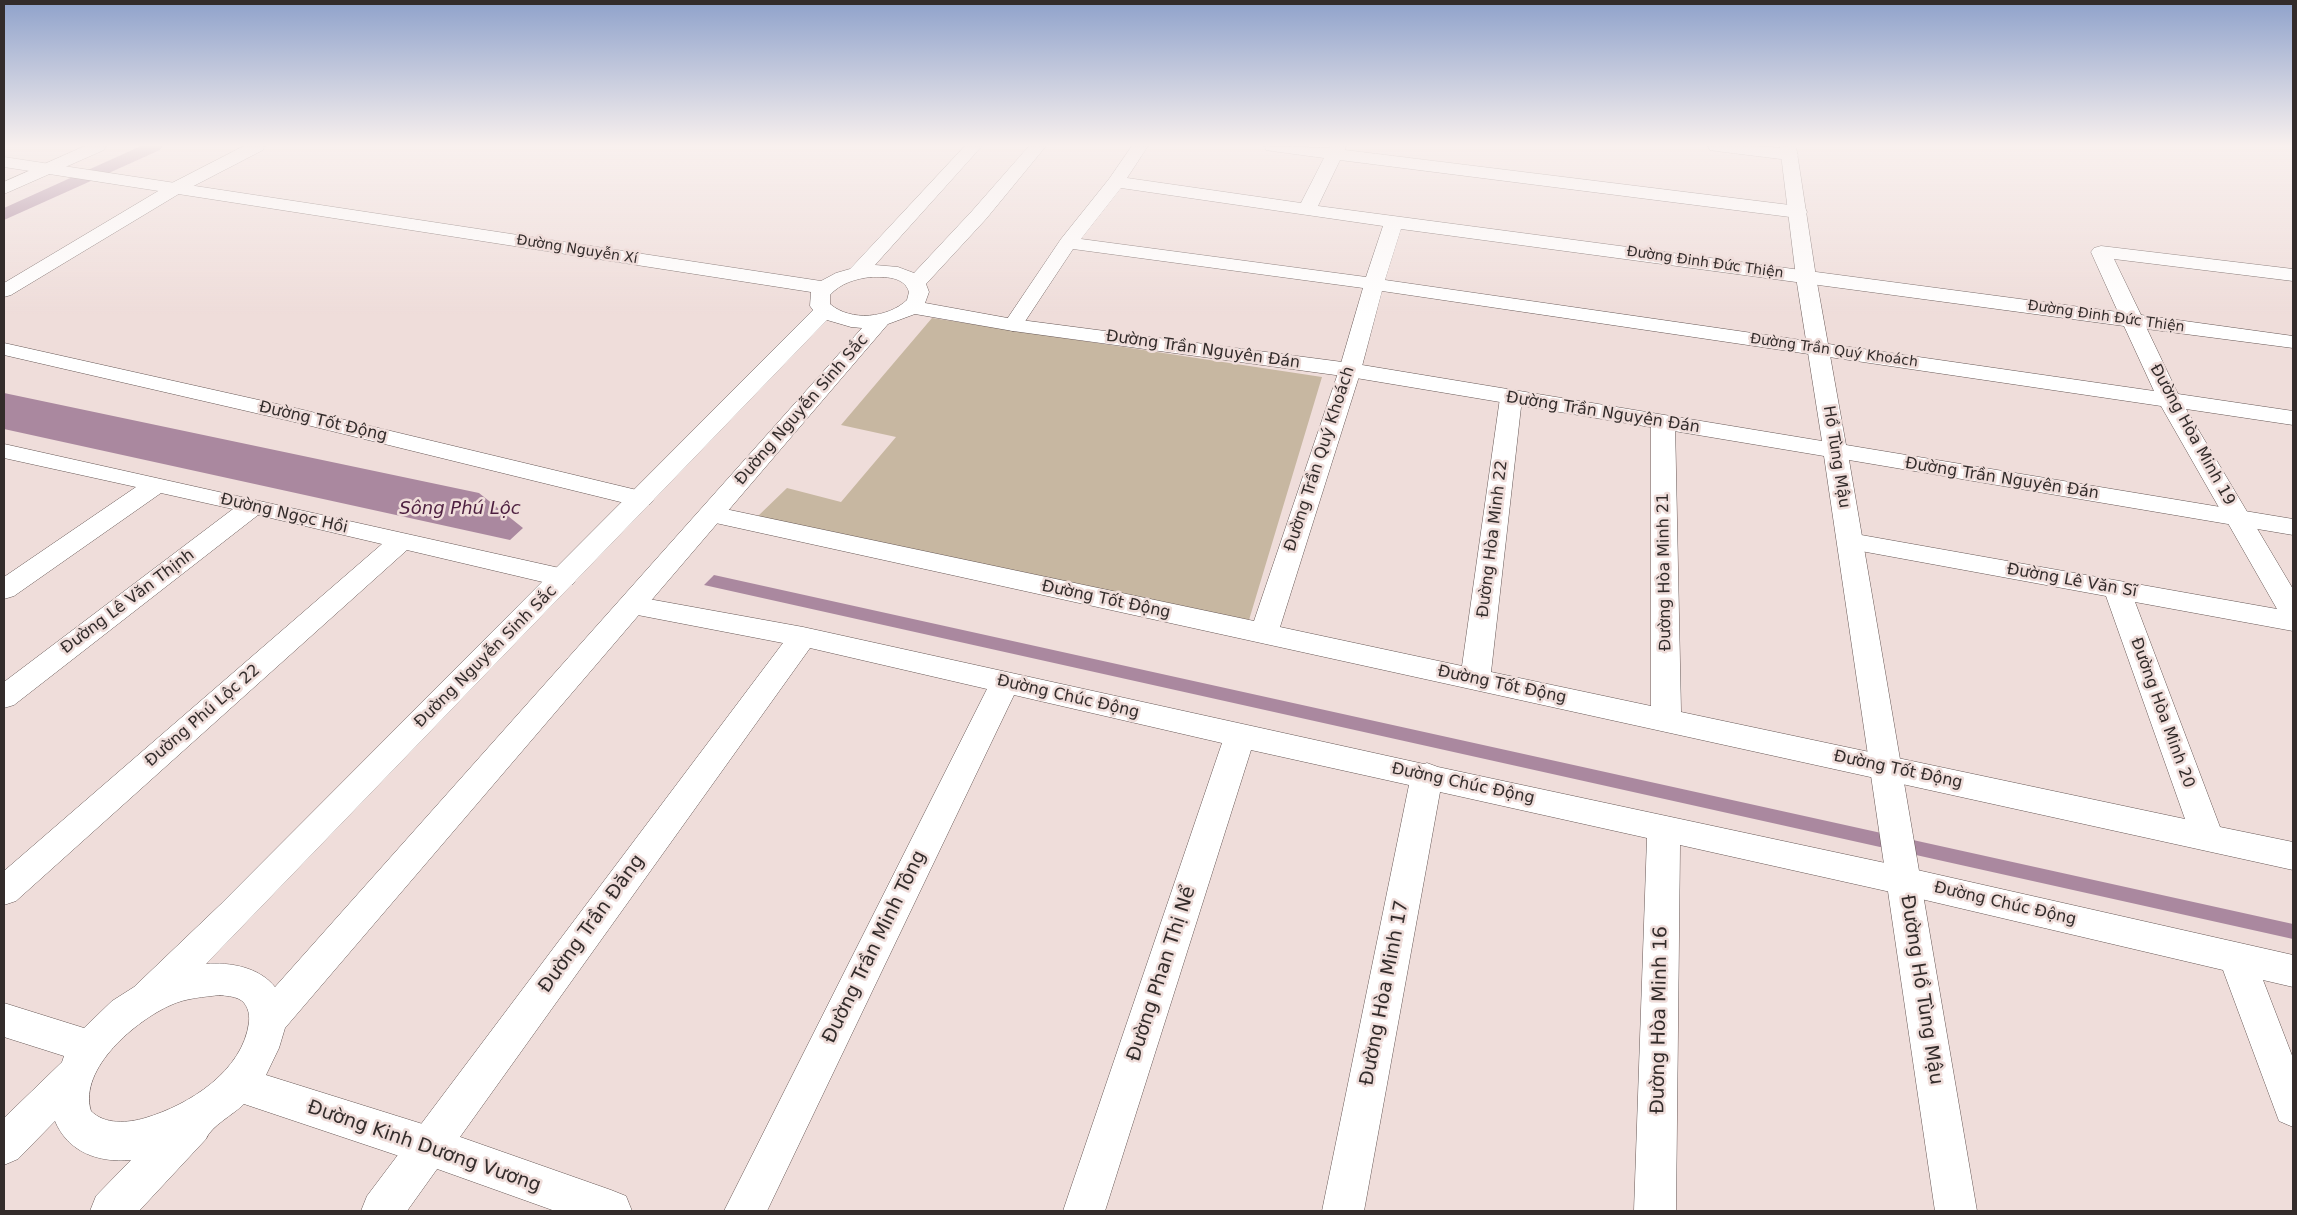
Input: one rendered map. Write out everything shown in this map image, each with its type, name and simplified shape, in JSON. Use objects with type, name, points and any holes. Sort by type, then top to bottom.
[{"type":"street","points":[[4,291],[151,203]]},
{"type":"street","name":"Đường Nguyễn Xí","points":[[261,203],[824,300],[832,316],[848,320],[881,319]]},
{"type":"street","points":[[857,273],[922,203]]},
{"type":"street","points":[[916,283],[990,203]]},
{"type":"street","points":[[1013,325],[1068,243],[1100,203]]},
{"type":"street","name":"Đường Đinh Đức Thiện","points":[[1257,203],[2293,342]]},
{"type":"street","points":[[1307,210],[1311,203]]},
{"type":"street","points":[[1729,203],[1798,212]]},
{"type":"street","name":"Hồ Tùng Mậu","points":[[1797,203],[1806,277],[1887,773]]},
{"type":"street","name":"Đường Trần Quý Khoách","points":[[1264,634],[1350,370],[1374,284],[1394,222]]},
{"type":"street","name":"Đường Trần Quý Khoách","points":[[1068,243],[1374,284],[2293,418]]},
{"type":"street","name":"Đường Hòa Minh 19","points":[[2293,275],[2101,252],[2168,400],[2293,612]]},
{"type":"street","points":[[857,273],[878,271],[898,273],[916,283],[920,290],[918,299],[911,307],[881,319]]},
{"type":"street","name":"Đường Nguyễn Sinh Sắc","points":[[146,1000],[642,498],[844,277],[857,273]]},
{"type":"street","name":"Đường Trần Nguyên Đán","points":[[911,307],[1013,325],[1350,370],[2293,527]]},
{"type":"street","name":"Đường Nguyễn Sinh Sắc","points":[[268,1021],[881,319]]},
{"type":"street","name":"Đường Tốt Động","points":[[4,349],[299,416],[642,498]]},
{"type":"street","name":"Đường Hòa Minh 22","points":[[1475,680],[1511,398]]},
{"type":"street","name":"Đường Hòa Minh 21","points":[[1663,423],[1666,721]]},
{"type":"street","name":"Đường Ngọc Hồi","points":[[9,457],[158,484],[564,578]]},
{"type":"street","points":[[4,590],[158,484]]},
{"type":"street","name":"Đường Lê Văn Thịnh","points":[[4,697],[252,507]]},
{"type":"street","name":"Đường Tốt Động","points":[[711,514],[1666,721],[1887,773],[2293,856]]},
{"type":"street","name":"Đường Lê Văn Sĩ","points":[[1850,540],[2293,622]]},
{"type":"street","name":"Đường Phú Lộc 22","points":[[4,891],[402,541]]},
{"type":"street","name":"Đường Hòa Minh 20","points":[[2117,589],[2208,838]]},
{"type":"street","name":"Đường Chúc Động","points":[[632,605],[802,637],[1664,829],[1903,875],[2293,971]]},
{"type":"street","name":"Đường Trần Đăng","points":[[382,1211],[802,637]]},
{"type":"street","name":"Đường Trần Minh Tông","points":[[745,1211],[1005,683]]},
{"type":"street","name":"Đường Phan Thị Nể","points":[[1084,1211],[1240,736]]},
{"type":"street","name":"Đường Hồ Tùng Mậu","points":[[1887,773],[1956,1211]]},
{"type":"street","name":"Đường Hòa Minh 17","points":[[1343,1211],[1427,775]]},
{"type":"street","name":"Đường Hòa Minh 16","points":[[1655,1211],[1664,829]]},
{"type":"street","points":[[2236,957],[2293,1108]]},
{"type":"street","points":[[4,1145],[82,1061],[112,1024],[146,1000],[171,988],[197,980],[220,979],[240,982],[256,991],[265,1004],[268,1021],[261,1052],[238,1084],[202,1114],[111,1211]]},
{"type":"street","points":[[4,1020],[82,1061]]},
{"type":"street","points":[[82,1061],[69,1099],[73,1120],[87,1134],[111,1141],[140,1140],[171,1130],[202,1114]]},
{"type":"street","name":"Đường Kinh Dương Vương","points":[[238,1084],[429,1146],[610,1211]]},
{"type":"shaded area","points":[[932,318],[1322,377],[1249,620],[757,517],[787,488],[841,502],[896,437],[841,425]]},
{"type":"water","name":"Sông Phú Lộc","points":[[4,393],[479,493],[523,528],[510,540],[4,429]]},
{"type":"water","points":[[714,575],[2293,924],[2293,939],[704,585]]},
{"type":"waterway","points":[[4,215],[31,203]]}]
